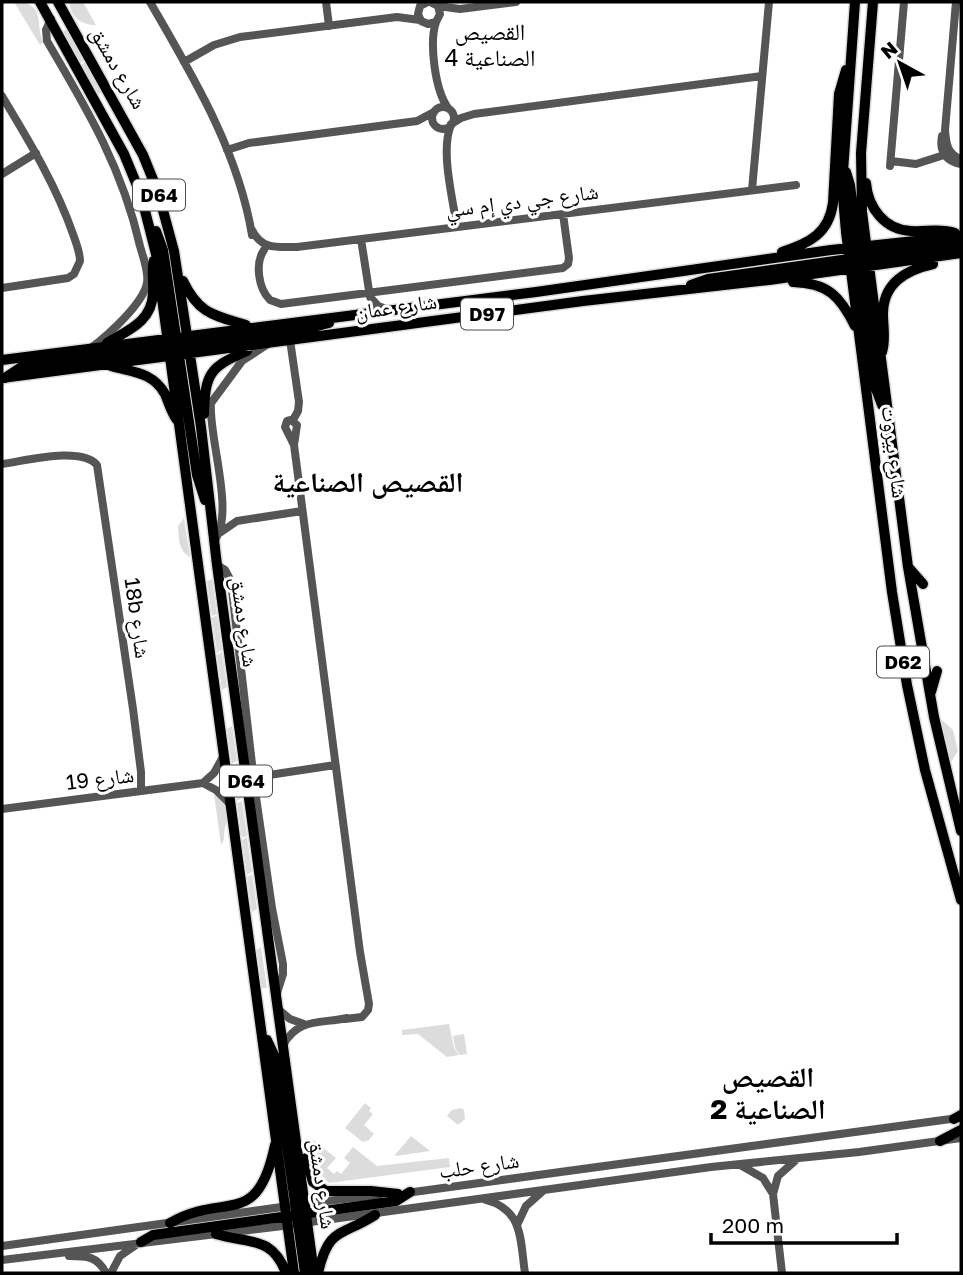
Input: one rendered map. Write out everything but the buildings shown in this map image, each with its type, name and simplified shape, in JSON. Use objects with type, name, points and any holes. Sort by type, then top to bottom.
[{"type":"main road","name":"شارع دمشق","points":[[58,2],[147,164],[166,216],[178,272],[180,424],[231,806],[277,1136],[297,1215],[316,1273]]},
{"type":"main road","points":[[855,2],[844,166],[850,185],[876,389],[887,412]]},
{"type":"main road","name":"شارع بيروت","points":[[873,2],[860,153],[858,331],[892,592],[907,685],[927,779],[961,900]]},
{"type":"main road","name":"شارع دمشق","points":[[39,3],[51,19],[124,154],[149,220],[201,427],[209,509],[217,537],[216,565],[298,1149],[294,1273]]},
{"type":"main road","points":[[761,260],[807,243],[823,231],[829,220],[834,203],[839,89],[850,64]]},
{"type":"main road","points":[[107,146],[124,154]]},
{"type":"main road","points":[[860,153],[866,169],[868,196],[883,220],[905,231],[943,230],[961,235]]},
{"type":"main road","points":[[149,220],[162,245],[197,475],[209,509]]},
{"type":"main road","name":"شارع عمان","points":[[2,360],[97,347],[269,344],[583,301],[769,280],[961,235]]},
{"type":"main road","points":[[680,290],[708,279],[961,243]]},
{"type":"main road","points":[[97,347],[133,329],[148,313],[153,295],[152,268],[156,254]]},
{"type":"main road","points":[[880,358],[885,344],[884,302],[892,285],[910,270],[956,254]]},
{"type":"main road","name":"شارع عمان","points":[[4,378],[105,364],[252,327],[393,311],[761,260],[956,254]]},
{"type":"main road","name":"شارع بيروت","points":[[858,257],[880,358],[908,567],[930,695],[961,831]]},
{"type":"main road","points":[[178,272],[190,295],[205,311],[219,318],[252,327]]},
{"type":"main road","points":[[769,280],[807,282],[826,288],[843,304],[858,331]]},
{"type":"main road","points":[[4,378],[23,366],[306,329],[344,317]]},
{"type":"main road","points":[[201,427],[205,387],[214,371],[227,359],[255,345]]},
{"type":"main road","points":[[105,364],[137,372],[152,379],[163,391],[180,424]]},
{"type":"main road","points":[[908,567],[923,584]]},
{"type":"main road","points":[[930,695],[937,671]]},
{"type":"main road","points":[[248,1001],[260,1012]]},
{"type":"main road","points":[[263,1035],[274,1055],[304,1273]]},
{"type":"main road","points":[[940,1141],[961,1130]]},
{"type":"main road","points":[[170,1223],[189,1214],[240,1204],[254,1194],[269,1172],[277,1136]]},
{"type":"main road","points":[[298,1149],[306,1158],[313,1182],[327,1191],[378,1191],[398,1194]]},
{"type":"main road","points":[[141,1242],[153,1234],[396,1201],[410,1192]]},
{"type":"main road","points":[[316,1273],[331,1241],[345,1228],[375,1214]]},
{"type":"main road","points":[[216,1234],[265,1245],[277,1256],[286,1273]]},
{"type":"street","points":[[65,2],[66,16]]},
{"type":"street","points":[[150,2],[207,103],[227,150],[255,242],[264,250],[258,265],[264,294],[273,302],[281,304],[563,268],[568,264],[569,258],[563,214]]},
{"type":"street","points":[[326,2],[329,26]]},
{"type":"street","points":[[183,60],[240,37],[397,18],[431,24],[460,9],[516,2]]},
{"type":"street","points":[[751,190],[769,2]]},
{"type":"street","points":[[904,2],[891,164],[916,164],[944,155]]},
{"type":"street","points":[[956,2],[941,141],[944,155],[951,162],[961,164]]},
{"type":"street","points":[[397,18],[428,3],[460,9]]},
{"type":"street","points":[[428,3],[438,19],[433,46],[439,93],[432,119],[442,136],[447,153]]},
{"type":"street","points":[[428,3],[418,14],[433,46]]},
{"type":"street","points":[[51,19],[46,30],[47,41],[107,146],[128,197],[147,280],[145,290],[121,322],[97,347]]},
{"type":"street","points":[[227,150],[249,144],[417,121],[445,128],[474,114],[762,76]]},
{"type":"street","points":[[439,93],[453,116],[447,134],[447,153],[457,227]]},
{"type":"street","points":[[2,96],[36,153],[62,206],[77,247],[73,265],[61,280],[2,288]]},
{"type":"street","points":[[417,121],[442,107],[474,114]]},
{"type":"street","points":[[944,130],[947,147],[961,159]]},
{"type":"street","points":[[2,174],[36,153]]},
{"type":"street","name":"شارع جي دي إم سي","points":[[264,250],[276,252],[297,247],[796,184]]},
{"type":"street","name":"شارع جي دي إم سي","points":[[251,230],[261,242],[270,247],[297,247]]},
{"type":"street","points":[[361,239],[368,293],[374,303],[393,311]]},
{"type":"street","points":[[283,1045],[291,1032],[304,1024],[345,1019],[361,1013],[365,1008],[366,995],[294,445],[285,427],[287,421],[293,420],[299,402],[290,340]]},
{"type":"street","points":[[217,537],[222,510],[211,403],[242,361],[269,344]]},
{"type":"street","name":"18b شارع","points":[[2,464],[79,455],[92,459],[99,470],[143,791]]},
{"type":"street","points":[[222,510],[237,521]]},
{"type":"street","points":[[217,537],[237,521],[303,511]]},
{"type":"street","points":[[216,565],[225,570],[231,581],[255,790],[283,964],[281,984],[276,996]]},
{"type":"street","points":[[225,752],[218,766],[203,783],[216,790],[231,806]]},
{"type":"street","points":[[253,762],[264,772],[273,774]]},
{"type":"street","points":[[255,790],[262,780],[273,774],[335,765]]},
{"type":"street","name":"شارع 19","points":[[2,809],[203,783]]},
{"type":"street","points":[[952,794],[961,806]]},
{"type":"street","points":[[278,1009],[290,1019],[304,1024]]},
{"type":"street","name":"شارع حلب","points":[[2,1260],[216,1234],[410,1192],[959,1117]]},
{"type":"street","name":"شارع حلب","points":[[2,1246],[170,1223],[297,1215],[375,1214],[711,1167],[961,1138]]},
{"type":"street","points":[[711,1167],[738,1159],[740,1153],[736,1149]]},
{"type":"street","points":[[782,1273],[773,1194],[782,1171],[798,1158]]},
{"type":"street","points":[[739,1165],[758,1174],[770,1175],[782,1171]]},
{"type":"street","points":[[758,1174],[773,1194]]},
{"type":"street","points":[[525,1273],[518,1223],[526,1206],[547,1189]]},
{"type":"street","points":[[483,1199],[506,1210],[518,1223]]},
{"type":"street","points":[[111,1273],[120,1256],[141,1242]]},
{"type":"street","points":[[60,1252],[94,1258],[106,1273]]},
{"type":"shaded area","points":[[14,2],[25,3],[36,10],[44,42],[40,45]]},
{"type":"shaded area","points":[[69,2],[83,2],[96,25],[85,24],[77,19]]},
{"type":"shaded area","points":[[67,29],[85,60],[79,63],[62,32]]},
{"type":"shaded area","points":[[86,62],[103,92],[97,95],[80,65]]},
{"type":"shaded area","points":[[184,518],[190,557],[181,548],[179,540],[178,526]]},
{"type":"shaded area","points":[[212,579],[217,614],[212,616],[207,581]]},
{"type":"shaded area","points":[[217,615],[222,650],[217,653],[212,618]]},
{"type":"shaded area","points":[[222,652],[227,687],[222,690],[217,655]]},
{"type":"shaded area","points":[[940,720],[953,730],[958,751],[951,762]]},
{"type":"shaded area","points":[[232,726],[237,761],[232,764],[227,729]]},
{"type":"shaded area","points":[[237,763],[242,798],[237,801],[232,766]]},
{"type":"shaded area","points":[[214,794],[222,801],[227,813],[221,845]]},
{"type":"shaded area","points":[[242,801],[247,836],[242,838],[237,803]]},
{"type":"shaded area","points":[[247,837],[252,872],[247,875],[242,840]]},
{"type":"shaded area","points":[[252,874],[257,909],[252,912],[247,877]]},
{"type":"shaded area","points":[[261,947],[267,988],[262,988],[257,950]]},
{"type":"shaded area","points":[[449,1024],[454,1048],[459,1055],[447,1057],[418,1034],[402,1035],[402,1030]]},
{"type":"shaded area","points":[[464,1034],[467,1054],[460,1055],[455,1048],[453,1036]]},
{"type":"shaded area","points":[[365,1103],[373,1114],[364,1125],[374,1134],[363,1142],[345,1128]]},
{"type":"shaded area","points":[[452,1110],[464,1110],[465,1119],[458,1125],[447,1116]]},
{"type":"shaded area","points":[[411,1136],[430,1151],[396,1156],[395,1155]]},
{"type":"shaded area","points":[[312,1139],[336,1158],[327,1168],[334,1174],[337,1171],[341,1174],[350,1163],[344,1158],[353,1147],[377,1166],[449,1158],[450,1167],[329,1183],[316,1170]]},
{"type":"district","name":"القصيص الصناعية 4","points":[[490,45]]},
{"type":"district","name":"القصيص الصناعية","points":[[368,482]]},
{"type":"district","name":"القصيص الصناعية 2","points":[[768,1093]]}]
